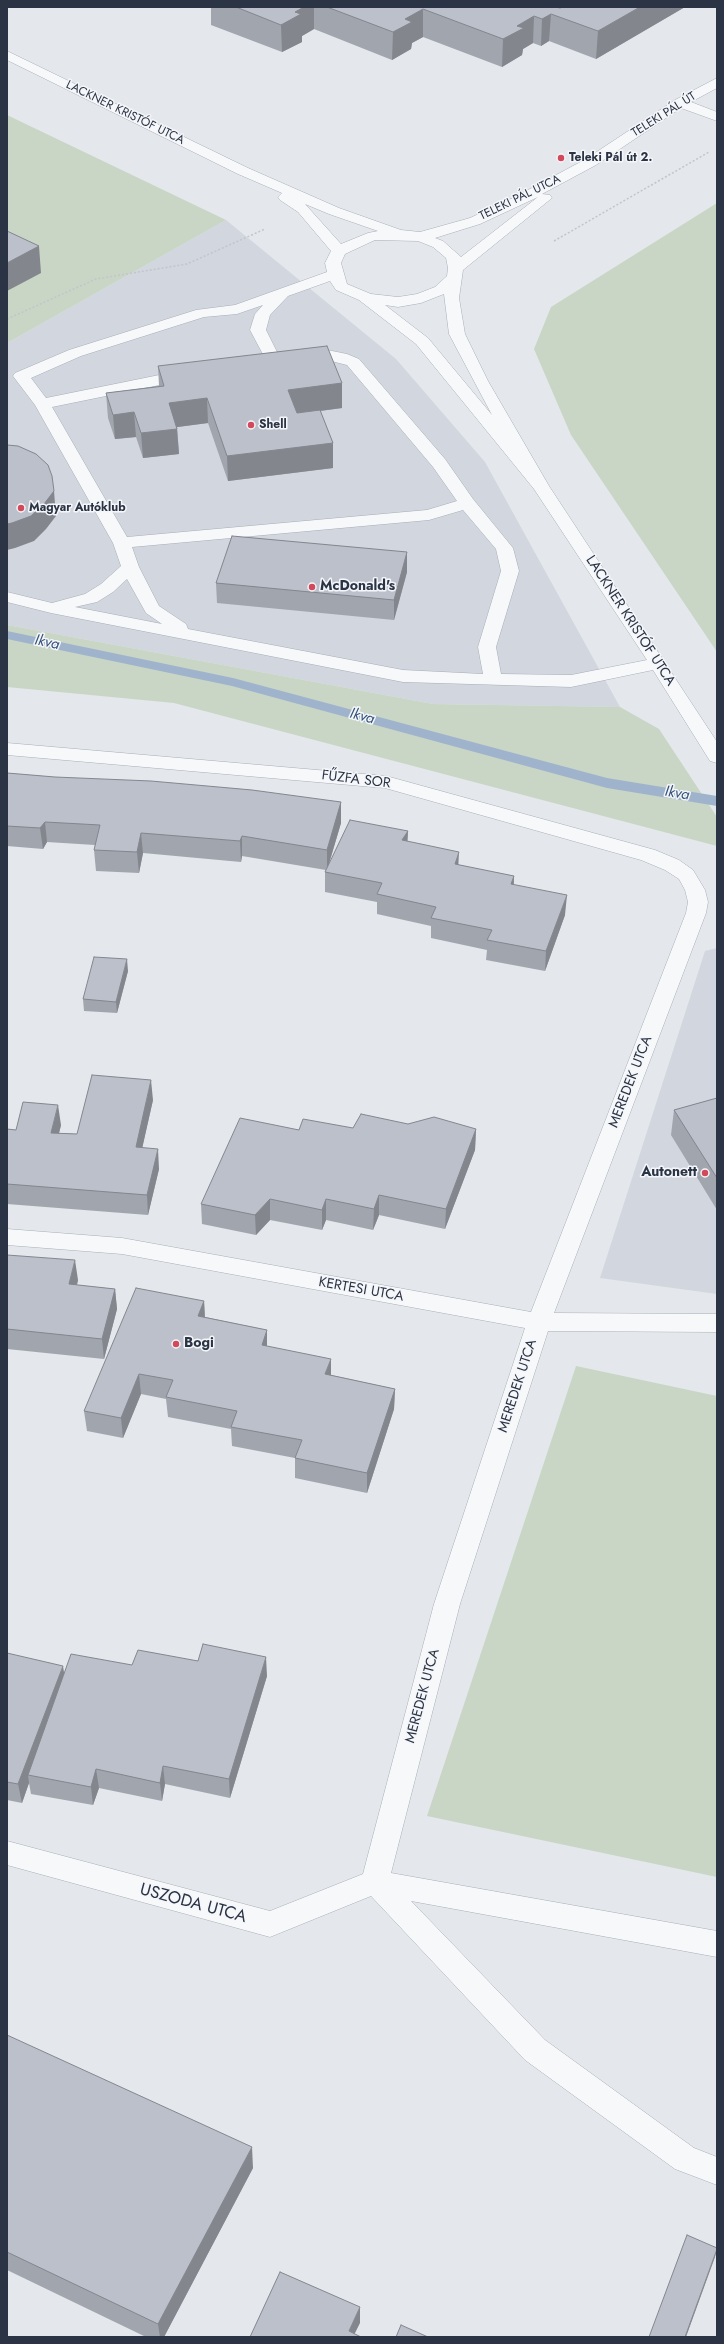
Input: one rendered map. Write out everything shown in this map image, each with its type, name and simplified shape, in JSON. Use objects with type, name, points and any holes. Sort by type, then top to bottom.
[{"type":"street","name":"LACKNER KRISTÓF UTCA","points":[[7,55],[243,171],[334,211],[400,235]]},
{"type":"street","name":"TELEKI PÁL ÚT","points":[[591,162],[680,103],[717,82]]},
{"type":"street","points":[[680,103],[717,117]]},
{"type":"street","name":"TELEKI PÁL UTCA","points":[[421,236],[490,215],[591,162]]},
{"type":"street","name":"TELEKI PÁL UTCA","points":[[455,273],[591,162]]},
{"type":"street","name":"LACKNER KRISTÓF UTCA","points":[[243,171],[303,209],[339,251],[354,242],[373,236],[400,235],[421,236],[438,244],[453,256],[455,273],[451,298],[457,334],[480,381],[541,486],[658,663],[717,757]]},
{"type":"street","points":[[188,633],[152,609],[130,567],[122,544],[42,404],[14,380],[75,353],[202,313],[237,309],[335,274],[333,263],[339,251]]},
{"type":"street","name":"LACKNER KRISTÓF UTCA","points":[[365,298],[398,302],[421,298],[440,290],[455,273]]},
{"type":"street","name":"LACKNER KRISTÓF UTCA","points":[[335,274],[341,287],[365,298],[422,341],[541,486]]},
{"type":"street","points":[[282,294],[263,314],[258,330],[265,358],[327,355],[341,357],[353,362],[439,463],[468,503],[504,548],[510,571],[487,647],[494,680]]},
{"type":"street","points":[[42,404],[203,371]]},
{"type":"street","points":[[122,544],[429,515],[468,503]]},
{"type":"street","points":[[51,608],[91,598],[107,588],[130,567]]},
{"type":"street","points":[[7,597],[51,608],[188,633],[403,676],[494,680],[571,681],[658,663]]},
{"type":"street","name":"FŰZFA SOR","points":[[7,748],[386,782],[648,855],[672,865],[686,875],[695,890],[698,902]]},
{"type":"street","name":"MEREDEK UTCA","points":[[375,1882],[448,1604],[539,1322],[698,902]]},
{"type":"street","name":"KERTESI UTCA","points":[[7,1237],[122,1246],[539,1322],[717,1323]]},
{"type":"street","name":"USZODA UTCA","points":[[7,1853],[270,1924],[375,1882]]},
{"type":"street","points":[[375,1882],[717,1944]]},
{"type":"street","points":[[375,1882],[535,2050],[685,2159],[717,2171]]},
{"type":"path","points":[[553,241],[710,152]]},
{"type":"path","points":[[7,319],[96,279],[187,264],[262,230]]},
{"type":"shaded area","points":[[226,220],[396,359],[485,462],[620,707],[433,704],[7,625],[7,343]]},
{"type":"shaded area","points":[[717,948],[717,1294],[600,1278],[705,951]]},
{"type":"green space","points":[[7,115],[226,220],[7,343]]},
{"type":"green space","points":[[717,203],[717,652],[571,435],[534,349],[551,307]]},
{"type":"green space","points":[[7,625],[433,704],[620,707],[659,729],[717,817],[717,846],[174,703],[7,687]]},
{"type":"green space","points":[[576,1366],[717,1396],[717,1877],[427,1816]]},
{"type":"building","points":[[236,7],[304,7],[295,12],[301,14],[281,25]]},
{"type":"building","points":[[327,7],[640,7],[598,31],[551,14],[542,19],[534,16],[517,26],[524,28],[503,39],[423,9],[405,19],[412,22],[393,32]]},
{"type":"building","points":[[7,231],[39,246],[7,263]]},
{"type":"building","points":[[327,346],[342,383],[288,390],[297,413],[320,410],[333,443],[227,456],[207,398],[169,403],[177,429],[141,433],[134,412],[113,415],[106,393],[164,386],[158,366]]},
{"type":"building","points":[[7,445],[18,446],[36,454],[48,465],[52,476],[54,491],[44,504],[31,516],[7,524]]},
{"type":"building","points":[[232,536],[407,552],[394,600],[216,583]]},
{"type":"building","points":[[7,773],[55,777],[151,781],[252,790],[341,802],[327,850],[242,836],[240,841],[141,833],[137,852],[94,850],[100,825],[45,822],[40,828],[7,826]]},
{"type":"building","points":[[350,820],[408,831],[402,840],[459,852],[455,864],[514,876],[511,884],[567,895],[546,951],[487,940],[492,930],[431,918],[436,907],[377,894],[382,883],[325,872]]},
{"type":"building","points":[[94,957],[127,959],[116,1002],[83,999]]},
{"type":"building","points":[[92,1075],[151,1080],[136,1147],[158,1149],[147,1195],[7,1184],[7,1129],[16,1130],[23,1102],[58,1105],[51,1133],[77,1134]]},
{"type":"building","points":[[717,1098],[717,1178],[674,1110]]},
{"type":"building","points":[[361,1114],[408,1124],[434,1117],[476,1129],[446,1209],[379,1195],[374,1209],[326,1199],[322,1210],[270,1199],[255,1215],[201,1204],[240,1118],[299,1130],[303,1119],[353,1128]]},
{"type":"building","points":[[7,1255],[75,1260],[69,1284],[115,1289],[102,1339],[7,1329]]},
{"type":"building","points":[[136,1288],[204,1301],[198,1316],[267,1330],[262,1345],[331,1359],[325,1374],[395,1389],[367,1473],[295,1458],[302,1440],[231,1427],[237,1411],[166,1397],[173,1380],[139,1374],[121,1418],[84,1411]]},
{"type":"building","points":[[203,1644],[266,1657],[229,1779],[163,1766],[160,1783],[96,1769],[91,1787],[28,1775],[71,1654],[132,1665],[138,1650],[198,1661]]},
{"type":"building","points":[[7,1653],[63,1666],[18,1784],[7,1782]]},
{"type":"building","points":[[7,2035],[252,2147],[158,2324],[7,2252]]},
{"type":"building","points":[[687,2235],[717,2249],[685,2337],[649,2337]]},
{"type":"building","points":[[280,2272],[360,2307],[349,2331],[361,2337],[250,2337]]},
{"type":"building","points":[[401,2325],[428,2337],[396,2337]]},
{"type":"waterway","name":"Ikva","points":[[7,635],[233,682],[607,783],[717,801]]},
{"type":"place","name":"Teleki Pál út 2.","points":[[561,158]]},
{"type":"place","name":"Shell","points":[[251,425]]},
{"type":"place","name":"Magyar Autóklub","points":[[21,508]]},
{"type":"place","name":"McDonald's","points":[[312,587]]},
{"type":"place","name":"Autonett","points":[[705,1173]]},
{"type":"place","name":"Bogi","points":[[176,1344]]}]
